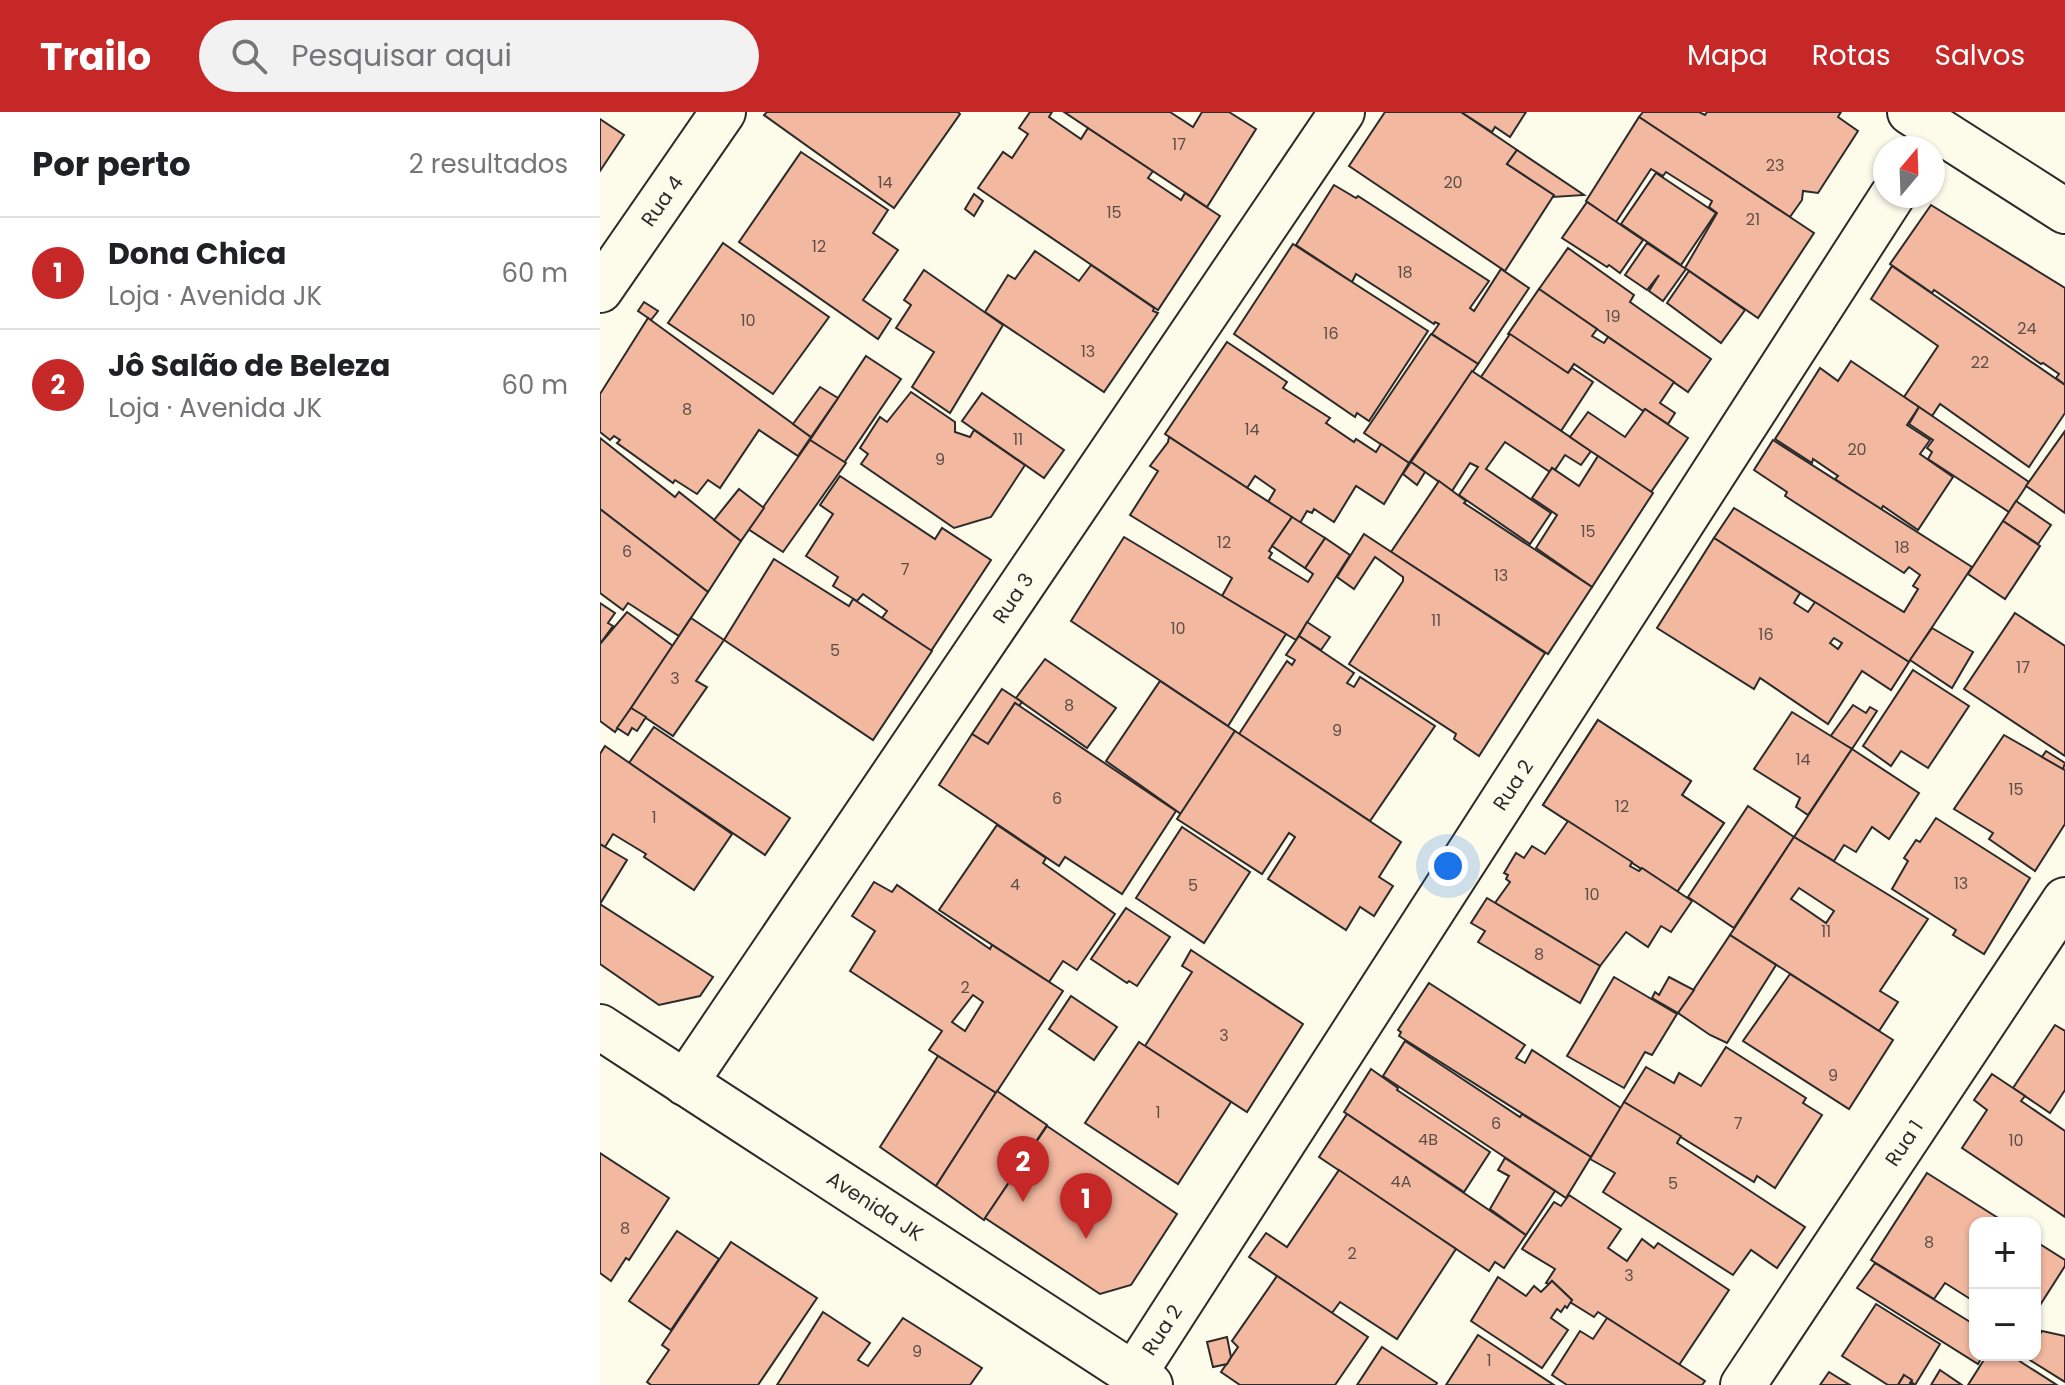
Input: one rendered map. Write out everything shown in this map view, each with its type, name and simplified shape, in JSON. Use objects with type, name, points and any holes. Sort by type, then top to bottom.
[{"type":"street","name":"Rua 4","points":[[600,290],[723,112]]},
{"type":"street","name":"Rua 3","points":[[685,1083],[1342,112]]},
{"type":"street","points":[[1923,130],[2065,211]]},
{"type":"street","name":"Rua 2","points":[[1142,1379],[1884,208]]},
{"type":"street","name":"Rua 1","points":[[1743,1385],[2065,900]]},
{"type":"street","name":"Avenida JK","points":[[600,1027],[1142,1379]]},
{"type":"building","points":[[767,112],[960,114],[894,208],[764,115]]},
{"type":"building","points":[[1030,112],[1052,112],[1049,117],[1081,139],[1088,128],[1153,171],[1148,178],[1181,200],[1185,193],[1220,216],[1158,310],[978,188],[1003,152],[1012,158],[1028,134],[1019,128]]},
{"type":"building","points":[[1064,112],[1170,112],[1193,127],[1202,112],[1229,112],[1256,129],[1207,207]]},
{"type":"building","points":[[1385,112],[1461,112],[1517,150],[1507,164],[1554,195],[1505,271],[1349,166]]},
{"type":"building","points":[[1461,112],[1526,112],[1510,137],[1495,127],[1492,132]]},
{"type":"building","points":[[1643,112],[1699,112],[1705,115],[1707,112],[1841,112],[1838,117],[1858,131],[1818,193],[1803,191],[1802,200],[1790,217],[1639,117]]},
{"type":"building","points":[[1639,117],[1814,233],[1758,318],[1685,268],[1717,213],[1709,207],[1712,201],[1666,172],[1663,176],[1651,169],[1616,222],[1586,201]]},
{"type":"building","points":[[600,119],[624,135],[600,171]]},
{"type":"building","points":[[1517,150],[1584,195],[1553,197],[1507,164]]},
{"type":"building","points":[[801,152],[888,210],[873,233],[898,250],[863,300],[891,319],[878,339],[739,242]]},
{"type":"building","points":[[1656,173],[1716,213],[1681,265],[1621,224]]},
{"type":"building","points":[[1334,185],[1356,198],[1358,196],[1489,281],[1470,308],[1474,311],[1501,269],[1529,288],[1478,364],[1432,334],[1439,324],[1434,324],[1356,274],[1352,282],[1296,245]]},
{"type":"building","points":[[974,194],[983,201],[974,216],[965,209]]},
{"type":"building","points":[[1587,202],[1643,240],[1620,273],[1562,238]]},
{"type":"building","points":[[1929,208],[1936,208],[2065,288],[2065,385],[2056,378],[2059,374],[1890,264]]},
{"type":"building","points":[[723,243],[829,317],[773,394],[668,323]]},
{"type":"building","points":[[1647,243],[1686,269],[1663,301],[1649,291],[1659,275],[1647,290],[1625,275]]},
{"type":"building","points":[[1293,244],[1428,331],[1369,421],[1357,413],[1355,417],[1234,334]]},
{"type":"building","points":[[1568,248],[1634,295],[1630,302],[1711,359],[1688,392],[1539,289]]},
{"type":"building","points":[[1035,251],[1079,281],[1091,265],[1158,313],[1104,392],[985,312],[1008,275],[1015,279]]},
{"type":"building","points":[[1892,266],[2065,385],[2065,413],[2029,467],[1940,404],[1932,416],[1904,397],[1938,346],[1871,299]]},
{"type":"building","points":[[924,270],[1003,325],[950,413],[912,387],[934,352],[896,328],[911,305],[904,300]]},
{"type":"building","points":[[1689,271],[1745,310],[1721,343],[1667,303]]},
{"type":"building","points":[[1539,289],[1597,329],[1592,336],[1604,343],[1608,337],[1674,382],[1660,403],[1675,413],[1668,424],[1645,409],[1643,411],[1574,364],[1568,373],[1508,334]]},
{"type":"building","points":[[644,302],[658,311],[651,320],[638,311]]},
{"type":"building","points":[[648,318],[811,437],[798,456],[759,430],[720,488],[708,480],[697,494],[675,480],[673,483],[617,443],[620,440],[614,436],[610,440],[600,432],[600,394]]},
{"type":"building","points":[[1431,334],[1478,364],[1409,463],[1364,433]]},
{"type":"building","points":[[1510,334],[1568,373],[1572,368],[1593,382],[1561,431],[1481,377]]},
{"type":"building","points":[[1227,342],[1287,382],[1283,388],[1330,418],[1326,423],[1354,442],[1356,439],[1376,452],[1381,444],[1409,463],[1384,504],[1356,486],[1334,522],[1314,509],[1312,513],[1307,511],[1300,523],[1268,502],[1275,490],[1255,476],[1247,488],[1165,434]]},
{"type":"building","points":[[866,356],[901,379],[844,463],[810,440]]},
{"type":"building","points":[[1851,361],[1919,407],[1907,425],[1930,440],[1920,454],[1953,477],[1918,530],[1835,479],[1838,476],[1813,459],[1812,463],[1775,439],[1820,368],[1838,381]]},
{"type":"building","points":[[1472,371],[1591,451],[1581,465],[1565,455],[1555,470],[1552,468],[1550,472],[1505,442],[1486,469],[1551,513],[1530,544],[1459,495],[1478,467],[1470,463],[1452,491],[1411,462]]},
{"type":"building","points":[[820,387],[838,398],[811,437],[793,424]]},
{"type":"building","points":[[911,392],[955,422],[955,432],[970,437],[974,430],[1025,465],[991,517],[954,528],[861,464],[868,454],[860,448],[880,417],[887,422]]},
{"type":"building","points":[[982,393],[1064,450],[1044,478],[962,421]]},
{"type":"building","points":[[1919,407],[2029,482],[2009,512],[1928,459],[1932,452],[1927,448],[1933,440],[1909,424]]},
{"type":"building","points":[[1645,409],[1688,438],[1651,492],[1570,437],[1588,412],[1625,437]]},
{"type":"building","points":[[2065,431],[2065,513],[2026,486]]},
{"type":"building","points":[[1169,437],[1292,517],[1269,551],[1272,553],[1269,558],[1308,582],[1313,574],[1305,568],[1325,538],[1350,555],[1296,640],[1222,596],[1232,578],[1130,515],[1158,471],[1150,466]]},
{"type":"building","points":[[600,438],[675,497],[679,492],[741,541],[708,592],[600,509]]},
{"type":"building","points":[[810,440],[846,463],[783,552],[748,529]]},
{"type":"building","points":[[1773,440],[1972,567],[1909,662],[1714,538],[1734,508],[1904,612],[1918,589],[1913,586],[1920,575],[1909,567],[1904,573],[1785,496],[1787,492],[1754,470]]},
{"type":"building","points":[[1598,456],[1653,493],[1592,587],[1536,548],[1557,515],[1532,498],[1552,468],[1579,486]]},
{"type":"building","points":[[1411,462],[1425,472],[1417,485],[1403,474]]},
{"type":"building","points":[[840,476],[935,539],[942,528],[991,560],[931,651],[882,618],[887,611],[863,594],[857,601],[833,586],[838,577],[806,556],[833,514],[820,505]]},
{"type":"building","points":[[1439,481],[1466,501],[1464,503],[1592,587],[1548,654],[1391,552]]},
{"type":"building","points":[[739,489],[764,508],[741,541],[714,520]]},
{"type":"building","points":[[2016,501],[2051,525],[2038,544],[2003,521]]},
{"type":"building","points":[[600,509],[708,592],[679,636],[628,603],[623,610],[600,593]]},
{"type":"building","points":[[1292,517],[1325,538],[1305,568],[1272,546]]},
{"type":"building","points":[[2003,521],[2040,546],[2005,599],[1968,574]]},
{"type":"building","points":[[1364,534],[1545,653],[1479,756],[1454,739],[1456,734],[1349,664],[1403,581],[1403,577],[1375,557],[1354,589],[1337,577]]},
{"type":"building","points":[[1124,537],[1286,634],[1228,726],[1071,621]]},
{"type":"building","points":[[1714,538],[1800,593],[1794,603],[1808,612],[1815,602],[1909,662],[1891,690],[1862,671],[1828,724],[1760,678],[1754,689],[1657,628]],"holes":[[[1834,638],[1842,643],[1838,649],[1830,643]]]},
{"type":"building","points":[[774,559],[849,606],[853,599],[932,651],[873,740],[724,640]]},
{"type":"building","points":[[600,603],[615,613],[608,623],[613,626],[600,644]]},
{"type":"building","points":[[627,612],[673,646],[615,732],[600,721],[600,644]]},
{"type":"building","points":[[2015,613],[2065,646],[2065,756],[1964,689]]},
{"type":"building","points":[[691,618],[724,640],[696,681],[707,687],[673,736],[631,708]]},
{"type":"building","points":[[1307,622],[1330,637],[1321,650],[1299,636]]},
{"type":"building","points":[[1932,628],[1973,652],[1952,688],[1910,660]]},
{"type":"building","points":[[1299,636],[1354,673],[1347,683],[1354,687],[1360,677],[1435,726],[1370,821],[1239,734],[1287,661],[1292,665],[1295,660],[1286,655]]},
{"type":"building","points":[[1045,659],[1116,708],[1087,748],[1016,698]]},
{"type":"building","points":[[1913,670],[1969,706],[1928,768],[1901,751],[1891,766],[1863,746]]},
{"type":"building","points":[[1160,681],[1235,731],[1181,814],[1106,761]]},
{"type":"building","points":[[1002,689],[1022,702],[1019,706],[1015,703],[988,744],[972,734]]},
{"type":"building","points":[[1015,703],[1176,811],[1122,894],[1065,857],[1059,866],[939,785],[972,734],[988,744]]},
{"type":"building","points":[[1853,705],[1866,713],[1870,707],[1877,711],[1852,749],[1830,737]]},
{"type":"building","points":[[631,708],[646,717],[637,731],[632,728],[628,735],[617,728]]},
{"type":"building","points":[[1792,712],[1852,749],[1808,815],[1796,807],[1800,798],[1754,769]]},
{"type":"building","points":[[1598,720],[1691,781],[1682,795],[1724,823],[1677,892],[1543,805]],"holes":[[[1601,821],[1612,829],[1608,835],[1597,828]]]},
{"type":"building","points":[[1598,720],[1691,781],[1682,795],[1724,823],[1677,892],[1543,805]]},
{"type":"building","points":[[654,727],[790,818],[765,855],[629,763]]},
{"type":"building","points":[[1235,731],[1401,842],[1379,877],[1393,886],[1374,916],[1360,907],[1346,930],[1268,879],[1295,837],[1289,833],[1262,874],[1177,819]]},
{"type":"building","points":[[2004,735],[2065,770],[2065,824],[2035,871],[1989,839],[1993,833],[1954,809]]},
{"type":"building","points":[[605,746],[732,834],[694,890],[613,834],[605,847],[600,844],[600,754]]},
{"type":"building","points":[[1852,749],[1919,793],[1889,839],[1872,827],[1856,852],[1844,845],[1834,861],[1794,837]]},
{"type":"building","points":[[2046,751],[2065,763],[2063,769],[2042,757]]},
{"type":"building","points":[[1748,806],[1794,837],[1734,928],[1688,897]]},
{"type":"building","points":[[1936,818],[2030,878],[1984,954],[1953,935],[1956,930],[1892,889],[1908,861],[1904,858],[1916,840],[1920,842]]},
{"type":"building","points":[[1568,821],[1632,862],[1630,866],[1639,871],[1642,868],[1692,901],[1671,932],[1661,926],[1648,947],[1626,932],[1600,966],[1495,903],[1510,882],[1504,873],[1516,853],[1524,858],[1532,846],[1545,854]]},
{"type":"building","points":[[997,825],[1046,858],[1043,863],[1115,914],[1077,970],[1063,961],[1049,982],[939,910]]},
{"type":"building","points":[[1182,827],[1250,872],[1204,943],[1136,898]]},
{"type":"building","points":[[1794,837],[1928,919],[1880,991],[1898,1002],[1879,1031],[1730,935]],"holes":[[[1799,888],[1834,911],[1826,923],[1791,899]]]},
{"type":"building","points":[[600,844],[627,860],[600,904]]},
{"type":"building","points":[[874,882],[892,892],[897,885],[990,949],[992,945],[1063,991],[996,1093],[929,1050],[942,1031],[850,971],[875,931],[852,916]],"holes":[[[973,995],[983,1002],[965,1031],[952,1022]]]},
{"type":"building","points":[[1487,898],[1600,966],[1580,1003],[1478,942],[1485,931],[1471,923]]},
{"type":"building","points":[[600,904],[713,977],[700,996],[659,1005],[600,964]]},
{"type":"building","points":[[1126,908],[1170,937],[1137,986],[1129,981],[1127,983],[1091,959]]},
{"type":"building","points":[[1730,935],[1776,965],[1727,1043],[1678,1013]]},
{"type":"building","points":[[1191,950],[1303,1024],[1247,1112],[1145,1046],[1192,972],[1182,966]]},
{"type":"building","points":[[1790,974],[1893,1040],[1849,1109],[1743,1041]]},
{"type":"building","points":[[1614,977],[1677,1014],[1652,1055],[1645,1052],[1624,1088],[1567,1056]]},
{"type":"building","points":[[1669,977],[1694,990],[1678,1013],[1652,998],[1655,992],[1659,995]]},
{"type":"building","points":[[1429,983],[1525,1045],[1516,1058],[1525,1063],[1532,1050],[1621,1108],[1591,1157],[1399,1036],[1401,1032],[1398,1030]]},
{"type":"building","points":[[1071,996],[1117,1027],[1094,1060],[1049,1029]]},
{"type":"building","points":[[2055,1025],[2065,1031],[2065,1090],[2050,1113],[2013,1088]]},
{"type":"building","points":[[1405,1041],[1520,1117],[1522,1114],[1591,1157],[1566,1198],[1383,1076]]},
{"type":"building","points":[[1139,1042],[1231,1102],[1178,1184],[1085,1123]]},
{"type":"building","points":[[1726,1047],[1806,1098],[1803,1103],[1822,1115],[1775,1188],[1757,1176],[1754,1182],[1624,1102],[1646,1067],[1674,1083],[1679,1073],[1701,1086]]},
{"type":"building","points":[[938,1056],[996,1093],[936,1186],[880,1147]]},
{"type":"building","points":[[1371,1069],[1490,1152],[1464,1192],[1344,1112]]},
{"type":"building","points":[[1992,1074],[2025,1096],[2021,1101],[2065,1131],[2065,1217],[1962,1148],[1987,1110],[1974,1100]]},
{"type":"building","points":[[997,1091],[1047,1125],[984,1220],[936,1186]]},
{"type":"building","points":[[1624,1102],[1681,1136],[1677,1143],[1805,1227],[1777,1268],[1751,1250],[1733,1275],[1603,1192],[1615,1173],[1590,1159]]},
{"type":"building","points":[[1347,1114],[1526,1235],[1504,1268],[1495,1262],[1489,1271],[1319,1157]]},
{"type":"building","points":[[1047,1126],[1177,1214],[1131,1285],[1100,1294],[985,1218]]},
{"type":"building","points":[[600,1153],[669,1198],[629,1260],[626,1258],[611,1281],[600,1273]]},
{"type":"building","points":[[1505,1158],[1555,1191],[1526,1235],[1490,1209],[1509,1176],[1498,1170]]},
{"type":"building","points":[[1339,1170],[1456,1249],[1397,1339],[1340,1302],[1332,1313],[1249,1257],[1266,1233],[1287,1247]]},
{"type":"building","points":[[1927,1173],[1997,1217],[1969,1217],[1969,1298],[1945,1283],[1934,1299],[1871,1260]]},
{"type":"building","points":[[1569,1195],[1621,1229],[1608,1248],[1627,1261],[1642,1239],[1654,1248],[1658,1243],[1729,1290],[1679,1365],[1598,1312],[1594,1317],[1570,1302],[1572,1300],[1552,1281],[1546,1283],[1555,1269],[1522,1249],[1554,1202],[1561,1206]]},
{"type":"building","points":[[677,1231],[719,1259],[671,1330],[629,1301]]},
{"type":"building","points":[[731,1242],[817,1298],[758,1385],[651,1385],[647,1382],[669,1350],[662,1345]]},
{"type":"building","points":[[2041,1245],[2065,1260],[2065,1266],[2041,1304]]},
{"type":"building","points":[[1875,1263],[1969,1321],[1969,1358],[1857,1288]]},
{"type":"building","points":[[1277,1276],[1368,1337],[1335,1385],[1240,1385],[1221,1372],[1238,1347],[1232,1341]]},
{"type":"building","points":[[1498,1277],[1526,1296],[1534,1286],[1541,1292],[1552,1281],[1572,1300],[1561,1312],[1557,1309],[1551,1318],[1568,1330],[1542,1368],[1471,1321]]},
{"type":"building","points":[[1876,1304],[1940,1344],[1915,1385],[1904,1375],[1898,1385],[1888,1385],[1842,1356]]},
{"type":"building","points":[[823,1312],[870,1343],[858,1360],[868,1366],[903,1318],[982,1368],[970,1385],[777,1385]]},
{"type":"building","points":[[1607,1318],[1705,1381],[1702,1385],[1567,1385],[1552,1375],[1580,1331],[1593,1339]]},
{"type":"building","points":[[2041,1333],[2065,1336],[2065,1382],[2031,1361],[2041,1361]]},
{"type":"building","points":[[1478,1335],[1554,1385],[1446,1385]]},
{"type":"building","points":[[1227,1337],[1231,1357],[1227,1364],[1213,1367],[1207,1342]]},
{"type":"building","points":[[1382,1347],[1437,1383],[1436,1385],[1357,1385]]},
{"type":"building","points":[[1983,1361],[2019,1361],[2057,1385],[1968,1385]]},
{"type":"building","points":[[1940,1370],[1962,1385],[1931,1385]]},
{"type":"building","points":[[1829,1372],[1850,1385],[1820,1385]]},
{"type":"building","points":[[1904,1375],[1912,1380],[1910,1383],[1913,1385],[1898,1385]]},
{"type":"place","name":"Jô Salão de Beleza","points":[[1023,1202]]},
{"type":"place","name":"Dona Chica","points":[[1086,1239]]}]
